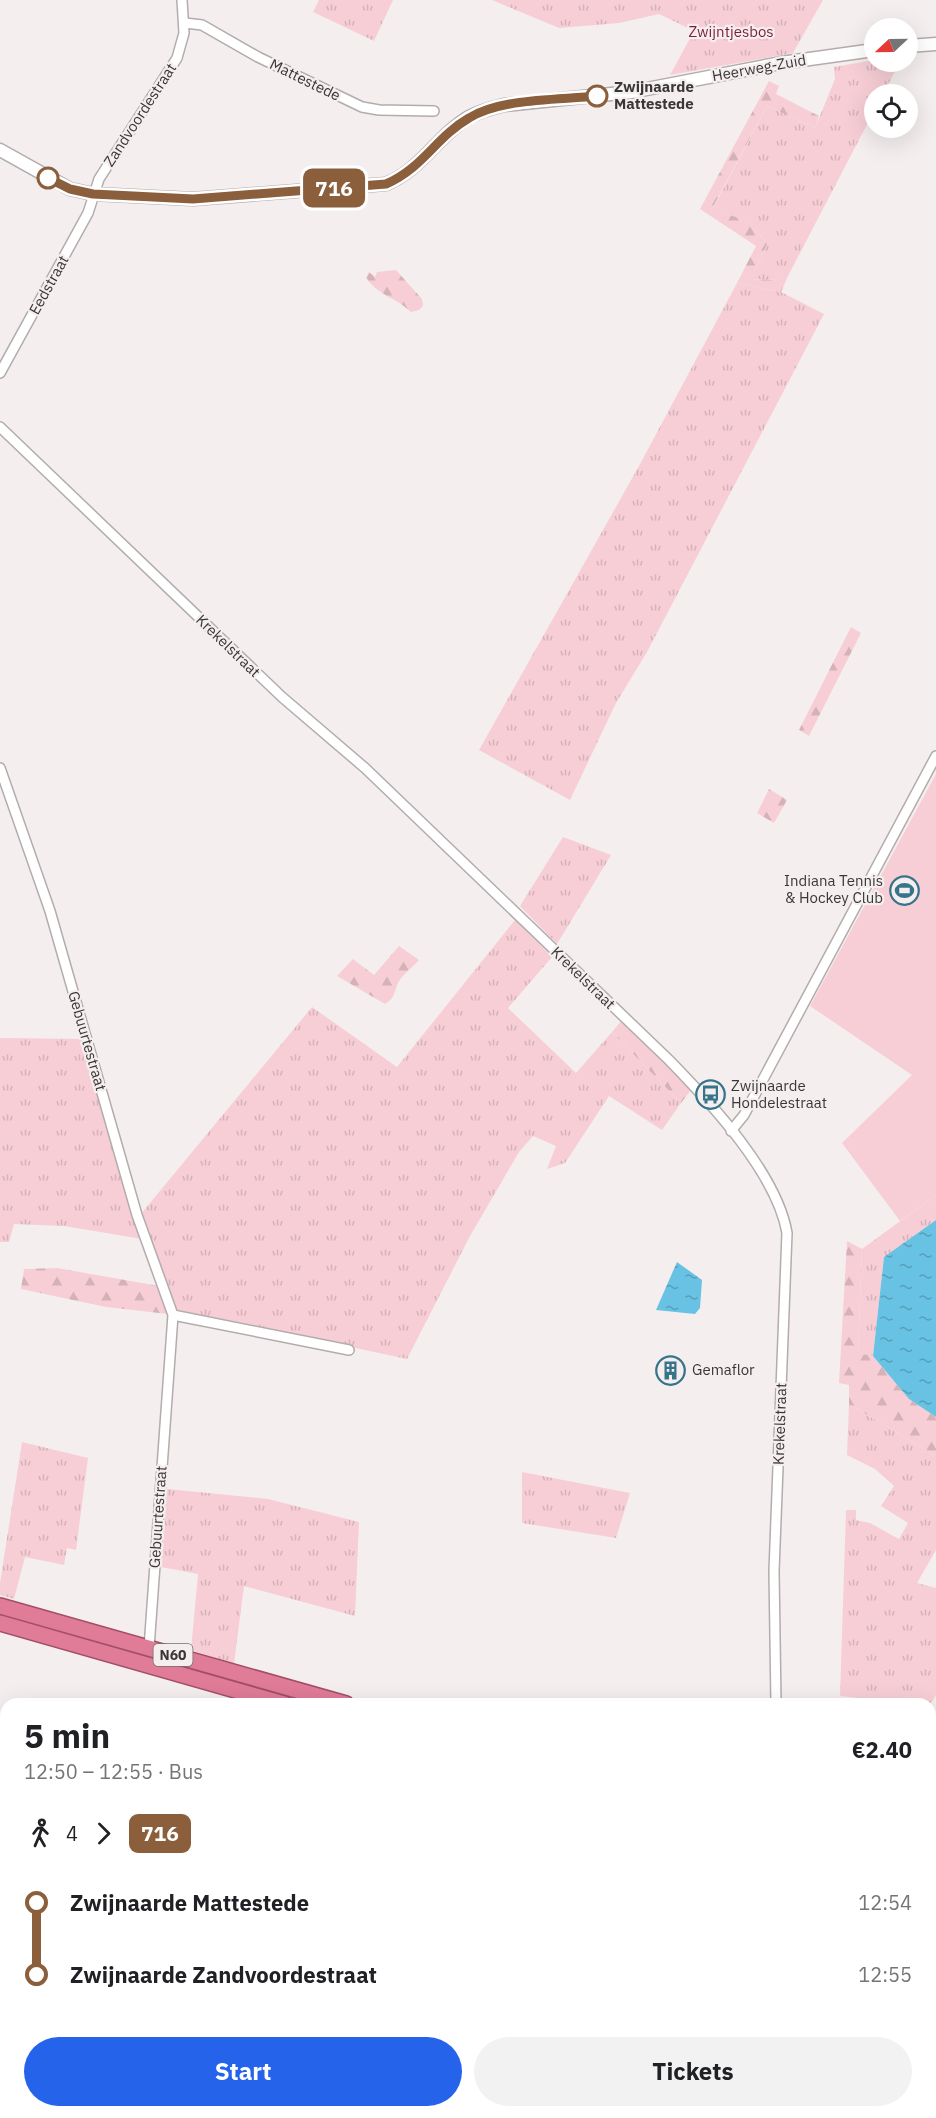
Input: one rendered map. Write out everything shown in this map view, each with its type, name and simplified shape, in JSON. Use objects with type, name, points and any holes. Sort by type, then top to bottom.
[{"type":"highway","name":"N60","points":[[0,1606],[325,1698]]},
{"type":"highway","name":"N60","points":[[0,1623],[263,1698]]},
{"type":"street","name":"Zandvoordestraat","points":[[93,194],[106,168],[177,58],[185,23],[182,0]]},
{"type":"street","name":"Mattestede","points":[[185,23],[202,25],[258,57],[362,107],[434,111]]},
{"type":"street","points":[[918,45],[936,44]]},
{"type":"street","name":"Heerweg-Zuid","points":[[0,150],[70,189],[93,194],[193,199],[386,184],[412,171],[456,127],[484,110],[504,105],[624,93],[781,63],[864,51]]},
{"type":"street","name":"Eedstraat","points":[[0,373],[88,213],[93,194]]},
{"type":"street","name":"Krekelstraat","points":[[0,427],[282,697],[365,768],[677,1069],[711,1104],[732,1131],[783,1211],[787,1233],[773,1594],[776,1698]]},
{"type":"street","points":[[732,1131],[749,1105],[936,756]]},
{"type":"street","name":"Gebuurtestraat","points":[[0,768],[50,911],[137,1215],[173,1315],[149,1648]]},
{"type":"street","points":[[173,1315],[349,1350]]},
{"type":"green space","points":[[319,0],[393,0],[374,41],[313,12]]},
{"type":"green space","name":"Zwijntjesbos","points":[[492,0],[823,0],[793,53],[670,75],[694,31],[659,14],[619,23],[559,28]]},
{"type":"green space","points":[[864,62],[864,72],[895,72],[888,84],[864,84],[864,130],[788,276],[784,275],[777,280],[751,279],[767,244],[750,225],[713,208],[767,106],[815,128],[835,79],[834,67]]},
{"type":"green space","points":[[769,81],[779,86],[776,94],[819,116],[815,128],[767,106],[713,207],[749,224],[761,236],[767,244],[751,279],[777,280],[784,274],[788,276],[781,292],[737,283],[756,246],[700,209]]},
{"type":"green space","points":[[396,270],[422,299],[423,306],[419,310],[411,312],[375,288],[366,277],[369,272],[375,277],[377,272]]},
{"type":"green space","points":[[737,283],[781,292],[824,314],[647,652],[616,703],[570,800],[479,750],[639,466]]},
{"type":"green space","points":[[851,627],[861,633],[809,736],[799,730]]},
{"type":"green space","name":"Indiana Tennis & Hockey Club","points":[[936,774],[936,1195],[900,1221],[842,1143],[912,1075],[810,1006]]},
{"type":"green space","points":[[769,789],[787,800],[774,823],[757,813]]},
{"type":"green space","points":[[563,837],[611,855],[557,944],[520,906]]},
{"type":"green space","points":[[515,920],[552,957],[508,1008],[576,1073],[612,1032],[681,1103],[662,1130],[609,1096],[565,1163],[547,1169],[556,1146],[533,1136],[519,1152],[470,1236],[407,1359],[174,1309],[140,1215],[312,1007],[397,1067]]},
{"type":"green space","points":[[399,946],[419,960],[400,980],[392,997],[385,1004],[337,976],[353,959],[374,975]]},
{"type":"green space","points":[[622,1020],[691,1090],[681,1103],[612,1032]]},
{"type":"green space","points":[[0,1038],[83,1039],[142,1239],[64,1226],[14,1224],[9,1242],[0,1242]]},
{"type":"green space","points":[[936,1195],[936,1220],[884,1257],[873,1356],[858,1353],[862,1249]]},
{"type":"green space","points":[[847,1241],[862,1249],[858,1353],[873,1356],[909,1399],[936,1417],[936,1456],[849,1404],[849,1385],[839,1383]]},
{"type":"green space","points":[[57,1268],[159,1286],[168,1314],[106,1307],[21,1289],[24,1269]]},
{"type":"green space","points":[[849,1404],[936,1456],[936,1550],[917,1583],[936,1588],[934,1698],[840,1696],[846,1510],[856,1510],[856,1520],[870,1523],[899,1539],[908,1523],[881,1506],[894,1486],[875,1469],[847,1455]]},
{"type":"green space","points":[[22,1442],[88,1458],[76,1550],[67,1548],[64,1565],[25,1557],[14,1599],[0,1595],[0,1583]]},
{"type":"green space","points":[[522,1472],[630,1493],[616,1538],[522,1523]]},
{"type":"green space","points":[[167,1489],[268,1499],[359,1522],[355,1616],[244,1586],[234,1664],[191,1650],[198,1574],[161,1567]]},
{"type":"water","points":[[936,1220],[936,1417],[909,1399],[873,1356],[884,1257]]},
{"type":"water","points":[[677,1262],[702,1280],[700,1308],[695,1314],[656,1310]]},
{"type":"bus line","name":"716","points":[[48,178],[70,189],[93,194],[193,199],[386,184],[412,171],[467,118],[484,110],[504,105],[597,96]]},
{"type":"place","name":"Zwijnaarde Mattestede","points":[[597,96]]},
{"type":"place","name":"Indiana Tennis & Hockey Club","points":[[904,890]]},
{"type":"place","name":"Zwijnaarde Hondelestraat","points":[[710,1095]]},
{"type":"place","name":"Gemaflor","points":[[671,1370]]}]
